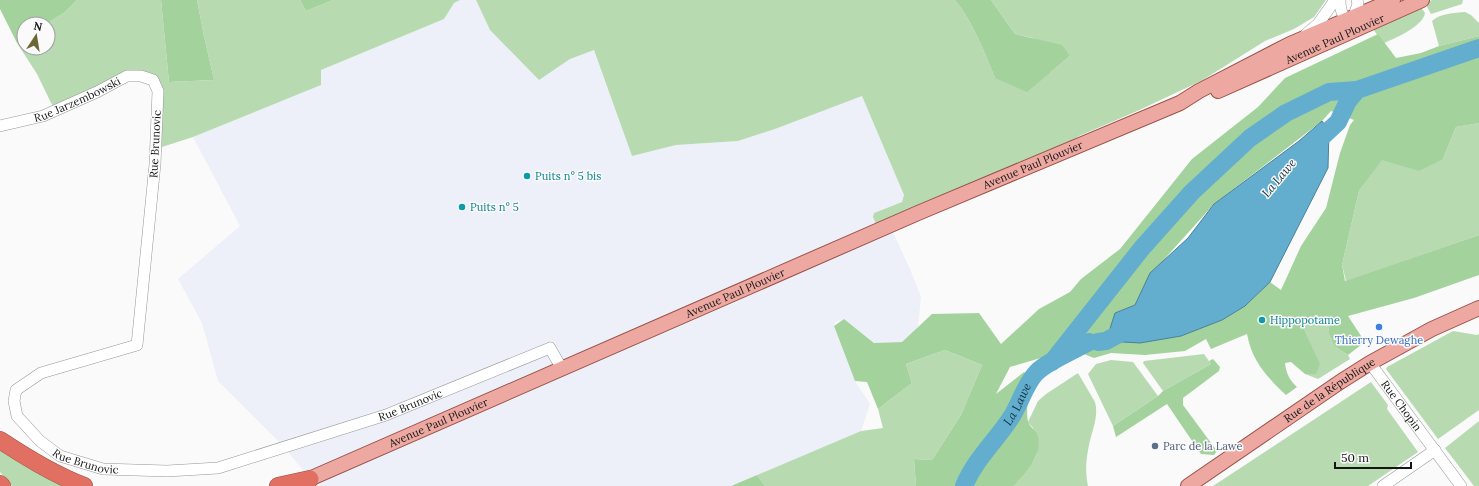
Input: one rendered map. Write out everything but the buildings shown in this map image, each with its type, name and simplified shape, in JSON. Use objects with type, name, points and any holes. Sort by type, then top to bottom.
[{"type":"highway","points":[[0,440],[28,459],[60,477],[84,486]]},
{"type":"highway","points":[[278,486],[303,482]]},
{"type":"main road","name":"Avenue Paul Plouvier","points":[[292,486],[918,213],[1180,103],[1199,91],[1290,44],[1394,0]]},
{"type":"main road","name":"Avenue Paul Plouvier","points":[[1180,103],[1196,101],[1422,0]]},
{"type":"main road","name":"Rue de la République","points":[[1188,486],[1370,363],[1432,328],[1479,308]]},
{"type":"street","points":[[1290,44],[1318,24],[1336,0]]},
{"type":"street","points":[[1340,0],[1342,12],[1350,19],[1369,23]]},
{"type":"street","points":[[1280,63],[1300,49],[1338,31],[1350,19],[1358,4],[1358,0]]},
{"type":"street","name":"Rue Jarzembowski","points":[[0,126],[43,116],[98,92],[127,76],[141,76],[152,80]]},
{"type":"street","name":"Rue Brunovic","points":[[152,80],[158,91],[155,164],[137,345],[41,373],[16,390],[14,401],[17,416],[40,441],[60,456],[102,469],[167,471],[218,468],[386,414],[550,348],[562,369]]},
{"type":"street","name":"Rue Chopin","points":[[1370,363],[1461,486]]},
{"type":"street","points":[[1383,486],[1435,450]]},
{"type":"shaded area","points":[[460,0],[476,0],[490,30],[539,79],[570,59],[594,50],[632,156],[676,145],[738,141],[775,129],[862,96],[904,195],[902,202],[874,213],[873,217],[876,224],[890,226],[921,297],[918,327],[903,342],[875,343],[844,319],[835,322],[834,326],[855,381],[870,404],[861,431],[731,486],[308,486],[310,479],[284,447],[218,381],[202,323],[178,279],[240,226],[193,137],[321,85],[321,70],[444,19],[454,2]]},
{"type":"green space","points":[[0,0],[77,0],[65,12],[56,18],[56,16],[16,16],[16,41],[0,9]]},
{"type":"green space","points":[[77,0],[161,0],[169,82],[214,80],[197,0],[300,0],[306,11],[333,0],[460,0],[454,3],[444,19],[321,70],[321,85],[193,137],[162,147],[158,91],[141,76],[55,111],[37,74],[25,56],[56,56],[56,18],[65,12]]},
{"type":"green space","points":[[161,0],[197,0],[214,80],[169,82]]},
{"type":"green space","points":[[300,0],[333,0],[306,11]]},
{"type":"green space","points":[[476,0],[955,0],[973,27],[995,78],[1051,72],[1070,56],[1033,38],[1015,34],[991,0],[1326,0],[1314,17],[1294,29],[1265,41],[1201,81],[1079,136],[1062,147],[876,224],[873,217],[874,213],[902,202],[904,195],[862,96],[775,129],[738,141],[676,145],[632,156],[594,50],[570,59],[539,80],[490,30]]},
{"type":"green space","points":[[955,0],[991,0],[1015,34],[1062,45],[1070,56],[1027,92],[995,78],[973,27]]},
{"type":"green space","points":[[1432,0],[1463,0],[1462,4],[1431,14],[1425,3]]},
{"type":"green space","points":[[1420,6],[1425,13],[1423,18],[1414,27],[1389,41],[1384,43],[1371,27]]},
{"type":"green space","points":[[1465,12],[1471,15],[1479,23],[1479,36],[1439,46],[1432,21],[1443,15]]},
{"type":"green space","points":[[1378,34],[1396,58],[1421,53],[1439,46],[1479,36],[1479,123],[1456,127],[1443,159],[1419,171],[1382,160],[1359,191],[1342,265],[1345,281],[1479,235],[1479,275],[1414,298],[1348,316],[1365,342],[1348,355],[1334,346],[1328,332],[1331,319],[1312,318],[1304,330],[1320,364],[1316,374],[1305,374],[1291,362],[1285,363],[1288,376],[1297,387],[1286,395],[1261,368],[1252,352],[1247,334],[1211,349],[1206,339],[1185,351],[1145,355],[1111,353],[1094,358],[1071,349],[1010,367],[996,394],[1024,372],[1038,383],[1028,393],[1028,421],[1037,434],[1039,441],[1036,456],[1028,469],[1014,486],[916,486],[914,459],[932,460],[961,415],[982,365],[945,350],[906,364],[912,383],[878,409],[867,382],[855,381],[834,326],[844,319],[874,343],[902,342],[932,314],[979,313],[1001,344],[1039,309],[1070,292],[1081,279],[1120,249],[1192,159],[1258,107],[1285,78]],"holes":[[[1331,111],[1354,120],[1350,125],[1340,153],[1326,208],[1301,246],[1281,290],[1270,282],[1245,306],[1222,320],[1115,313],[1135,305],[1150,275],[1214,204],[1322,121]]]},
{"type":"green space","points":[[1479,123],[1479,235],[1346,281],[1342,265],[1359,191],[1382,159],[1443,159],[1456,127]]},
{"type":"green space","points":[[1312,318],[1331,319],[1328,332],[1334,346],[1348,355],[1350,359],[1318,379],[1305,374],[1316,374],[1303,330]]},
{"type":"green space","points":[[1453,331],[1477,335],[1479,334],[1479,410],[1438,439],[1386,369],[1387,367]]},
{"type":"green space","points":[[945,350],[982,365],[961,415],[932,460],[914,459],[916,486],[765,486],[757,475],[861,431],[883,428],[878,409],[912,383],[906,364]]},
{"type":"green space","points":[[1204,354],[1211,364],[1163,391],[1143,363],[1144,361]]},
{"type":"green space","points":[[1213,359],[1220,367],[1219,371],[1183,398],[1183,405],[1217,451],[1214,455],[1201,454],[1167,404],[1116,437],[1113,426],[1158,396],[1163,391],[1211,364],[1209,361]]},
{"type":"green space","points":[[1111,360],[1133,362],[1158,396],[1113,426],[1088,374],[1096,364]]},
{"type":"green space","points":[[1078,373],[1095,402],[1096,407],[1095,424],[1089,445],[1087,461],[1086,475],[1088,486],[1014,486],[1037,454],[1033,428],[1028,422],[1038,401]]},
{"type":"green space","points":[[1371,382],[1388,405],[1387,409],[1418,452],[1368,486],[1213,486]]},
{"type":"green space","points":[[1479,421],[1479,486],[1474,486],[1445,448]]},
{"type":"green space","points":[[0,445],[65,486],[12,486],[0,472]]},
{"type":"green space","points":[[757,475],[765,486],[731,486]]},
{"type":"water","points":[[1322,121],[1329,130],[1328,168],[1270,282],[1245,306],[1222,320],[1181,336],[1140,343],[1106,341],[1115,313],[1135,305],[1150,273],[1188,238],[1214,204],[1299,141]]},
{"type":"waterway","name":"La Lawe","points":[[1310,146],[1338,122],[1348,101],[1357,90],[1479,48]]},
{"type":"waterway","points":[[1052,362],[1142,248],[1192,192],[1250,138],[1286,113],[1329,92],[1357,90]]},
{"type":"waterway","name":"La Lawe","points":[[1098,342],[1106,341],[1128,329]]},
{"type":"waterway","name":"La Lawe","points":[[964,486],[980,458],[1012,416],[1032,377],[1053,360],[1089,342]]},
{"type":"place","name":"Puits n° 5 bis","points":[[527,176]]},
{"type":"place","name":"Puits n° 5","points":[[462,207]]},
{"type":"place","name":"Hippopotame","points":[[1262,320]]},
{"type":"place","name":"Thierry Dewaghe","points":[[1379,327]]},
{"type":"place","name":"Parc de la Lawe","points":[[1155,446]]}]
